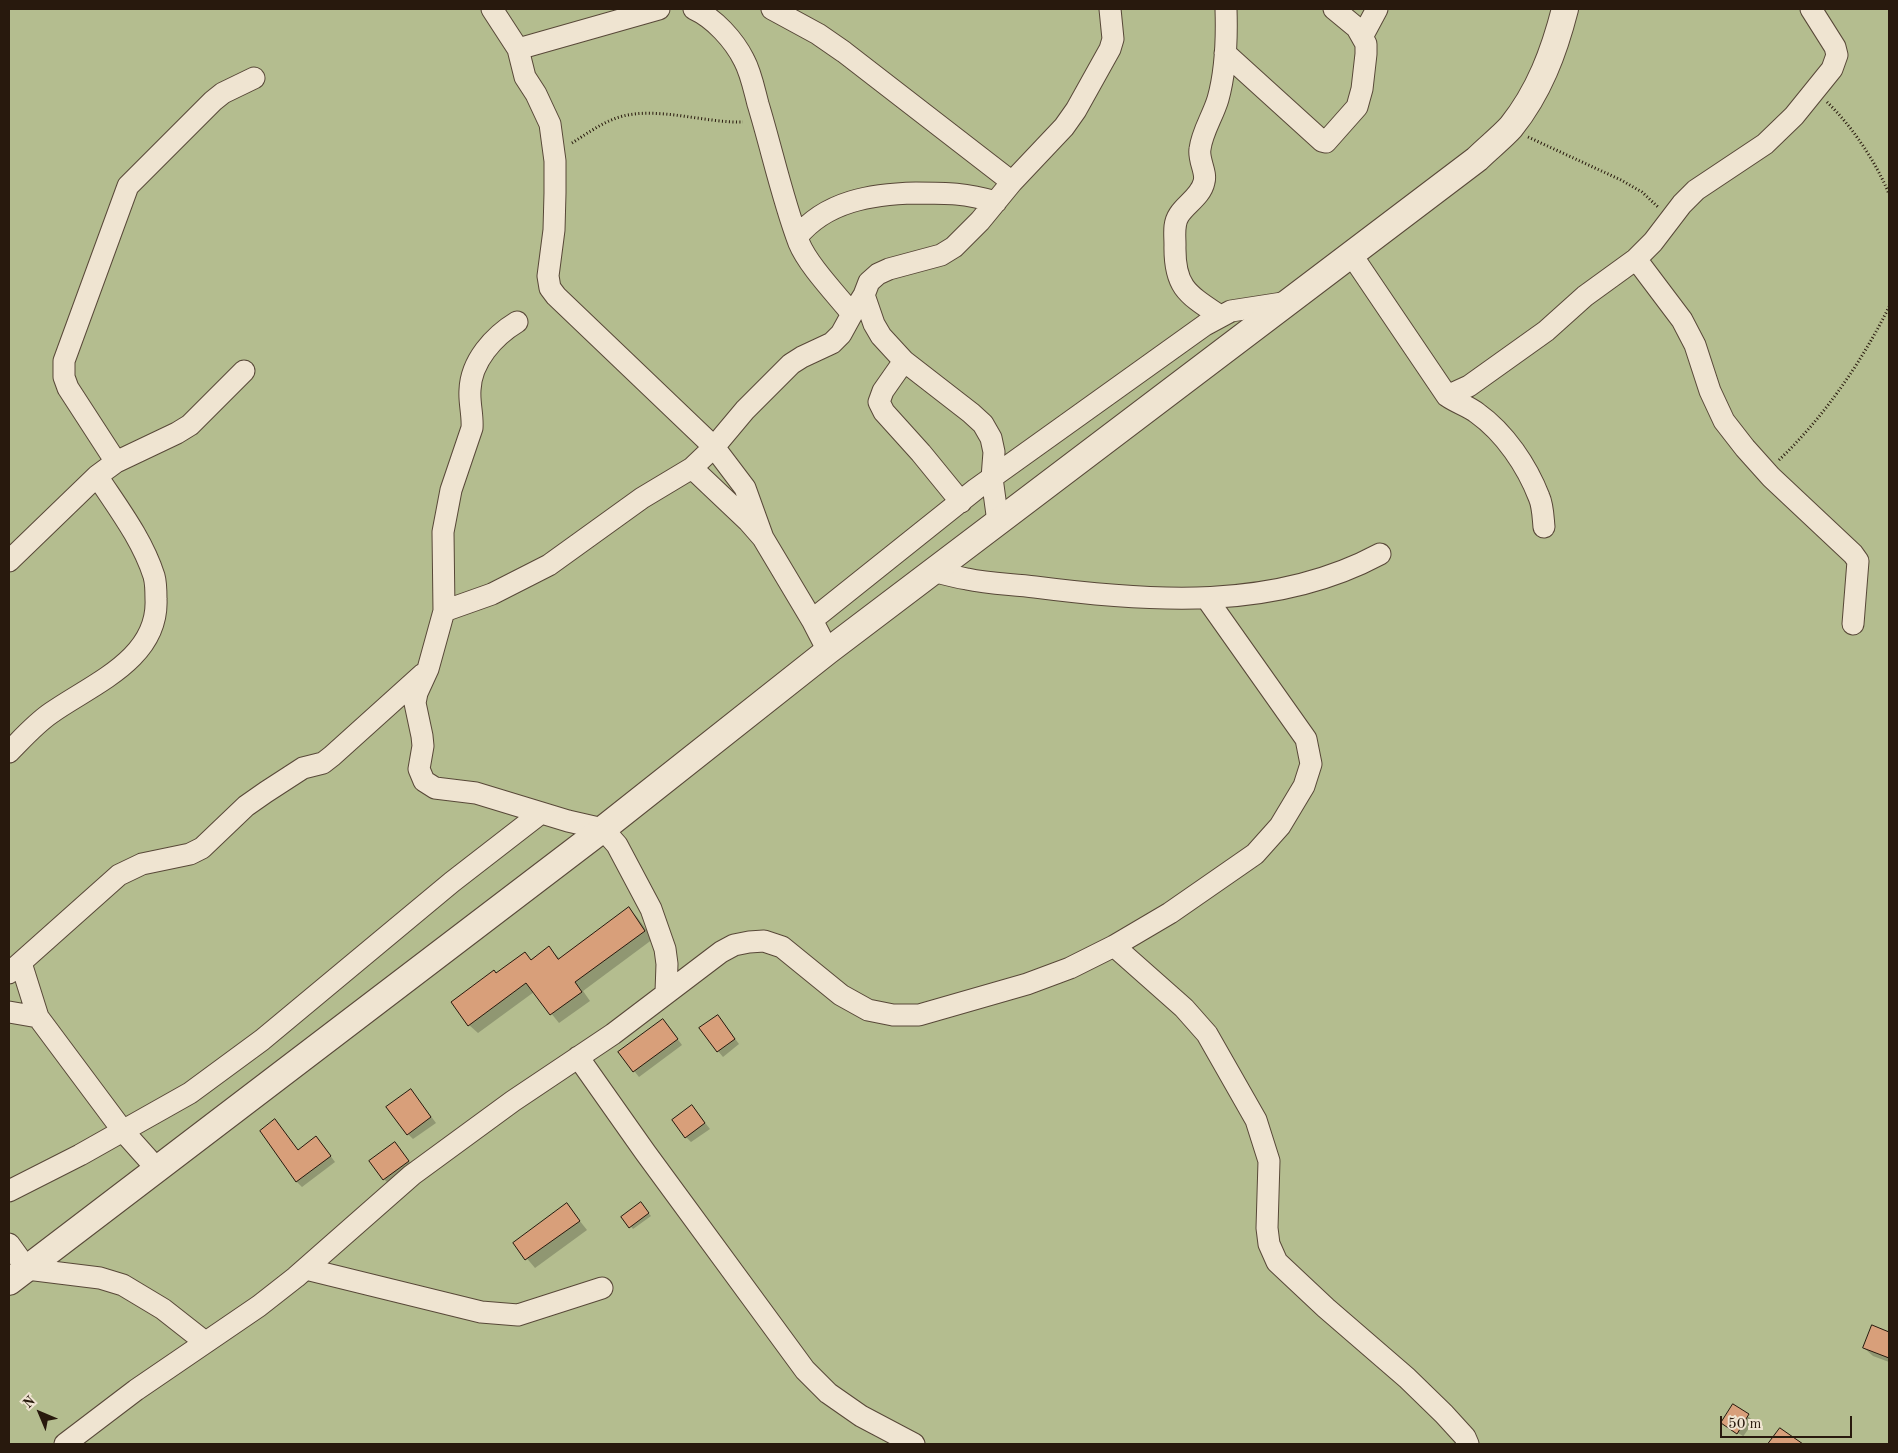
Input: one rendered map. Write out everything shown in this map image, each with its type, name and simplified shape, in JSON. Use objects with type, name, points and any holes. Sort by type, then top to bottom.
[{"type":"street","points":[[492,9],[518,49],[525,76],[550,124],[555,161],[554,230],[548,276],[550,288],[556,296],[714,447],[744,488],[763,538]]},
{"type":"street","points":[[518,49],[659,9]]},
{"type":"street","points":[[772,9],[818,34],[844,52],[1012,182]]},
{"type":"street","points":[[444,611],[492,594],[549,565],[642,498],[692,468],[714,447],[745,410],[791,364],[802,357],[822,350],[841,334],[864,295],[869,282],[878,274],[889,269],[941,255],[954,247],[1012,182],[1064,128],[1076,110],[1110,49],[1112,38],[1110,9]]},
{"type":"street","points":[[1220,316],[1194,299],[1183,287],[1177,275],[1174,258],[1175,224],[1179,214],[1199,193],[1205,180],[1199,151],[1218,98],[1223,76],[1226,9]]},
{"type":"street","points":[[1225,53],[1322,141],[1326,142],[1357,107],[1362,89],[1366,54],[1366,44],[1356,28],[1334,9]]},
{"type":"street","points":[[1362,37],[1377,9]]},
{"type":"street","points":[[18,1275],[604,829],[933,571],[1477,159],[1510,127],[1542,79],[1565,9]]},
{"type":"street","points":[[1448,396],[1469,386],[1525,348],[1585,296],[1636,259],[1653,242],[1682,204],[1696,190],[1765,144],[1778,133],[1816,91],[1832,69],[1836,55],[1835,47],[1811,9]]},
{"type":"street","points":[[708,11],[744,59],[764,121],[786,206],[797,237],[807,257],[852,314]]},
{"type":"street","points":[[116,462],[68,388],[63,370],[72,336],[128,186],[213,101],[223,93],[254,78]]},
{"type":"street","points":[[797,237],[806,226],[823,215],[845,203],[867,197],[898,194],[958,193],[996,202]]},
{"type":"street","points":[[1351,254],[1448,396],[1455,402],[1477,413],[1492,426],[1512,449],[1527,472],[1540,498],[1544,527]]},
{"type":"street","points":[[1636,259],[1682,320],[1695,345],[1710,391],[1724,421],[1770,477],[1853,554],[1858,561],[1853,624]]},
{"type":"street","points":[[864,295],[874,324],[881,336],[904,361],[936,384],[983,424],[991,438],[994,452],[992,478],[998,522]]},
{"type":"street","points":[[812,620],[992,478],[1220,316],[1231,311],[1290,302]]},
{"type":"street","points":[[517,322],[504,331],[488,348],[480,358],[472,378],[470,390],[473,418],[472,428],[451,490],[443,532],[444,611],[428,669],[417,693],[415,704],[423,746],[419,769],[424,781],[435,788],[476,793],[541,813],[604,829],[617,845],[651,909],[665,949],[667,964],[666,992]]},
{"type":"street","points":[[904,361],[883,391],[879,402],[884,412],[961,502]]},
{"type":"street","points":[[9,562],[97,476],[116,462],[190,425],[244,371]]},
{"type":"street","points":[[692,468],[750,522],[763,538],[812,620],[828,652]]},
{"type":"street","points":[[9,752],[49,714],[118,670],[148,638],[154,621],[156,603],[155,578],[137,537],[97,476]]},
{"type":"street","points":[[933,571],[967,580],[1104,595],[1207,599],[1306,584],[1345,572],[1380,554]]},
{"type":"street","points":[[65,1444],[136,1390],[259,1306],[306,1269],[412,1175],[624,1026],[666,992],[721,952],[741,944],[764,941],[782,947],[841,995],[868,1010],[893,1015],[919,1015],[1027,984],[1070,968],[1114,946],[1170,913],[1255,854],[1280,826],[1304,786],[1311,764],[1306,739],[1207,599]]},
{"type":"street","points":[[157,1169],[123,1132],[38,1017],[15,968],[119,875],[142,864],[190,854],[202,848],[246,806],[303,768],[323,763],[428,669]]},
{"type":"street","points":[[9,1191],[123,1132],[190,1093],[250,1050],[446,888],[541,813]]},
{"type":"street","points":[[1114,946],[1184,1008],[1207,1034],[1256,1120],[1269,1161],[1267,1228],[1269,1244],[1277,1262],[1326,1308],[1413,1384],[1444,1414],[1465,1437],[1468,1444]]},
{"type":"street","points":[[9,1012],[38,1017]]},
{"type":"street","points":[[578,1057],[645,1152],[805,1370],[828,1393],[861,1416],[914,1444]]},
{"type":"street","points":[[9,1244],[18,1275]]},
{"type":"street","points":[[306,1269],[481,1312],[500,1314],[518,1315],[602,1288]]},
{"type":"street","points":[[18,1275],[100,1278],[123,1285],[163,1309],[205,1342]]},
{"type":"path","points":[[1816,91],[1830,104],[1861,145],[1882,177],[1889,194]]},
{"type":"path","points":[[555,161],[569,145],[600,126],[624,116],[656,114],[733,122],[764,121]]},
{"type":"path","points":[[1510,127],[1642,192],[1671,220]]},
{"type":"path","points":[[1767,472],[1802,435],[1848,377],[1875,336],[1889,307]]},
{"type":"green space","points":[[9,9],[1889,9],[1889,1444],[9,1444]]},
{"type":"building","points":[[629,907],[645,931],[575,982],[582,992],[550,1015],[526,983],[468,1026],[451,1002],[494,970],[496,973],[525,952],[531,960],[549,946],[558,959]]},
{"type":"building","points":[[718,1015],[735,1039],[717,1052],[699,1028]]},
{"type":"building","points":[[663,1019],[678,1039],[633,1072],[618,1052]]},
{"type":"building","points":[[411,1089],[431,1117],[407,1135],[386,1107]]},
{"type":"building","points":[[692,1105],[705,1123],[685,1138],[672,1120]]},
{"type":"building","points":[[275,1119],[298,1150],[316,1136],[331,1156],[296,1182],[260,1131]]},
{"type":"building","points":[[395,1142],[409,1161],[383,1180],[369,1161]]},
{"type":"building","points":[[641,1202],[649,1213],[629,1228],[621,1217]]},
{"type":"building","points":[[567,1203],[580,1221],[525,1260],[513,1243]]},
{"type":"building","points":[[1872,1325],[1889,1332],[1889,1358],[1863,1348]]},
{"type":"building","points":[[1733,1404],[1749,1414],[1737,1434],[1721,1423]]},
{"type":"building","points":[[1780,1428],[1803,1444],[1768,1444]]}]
